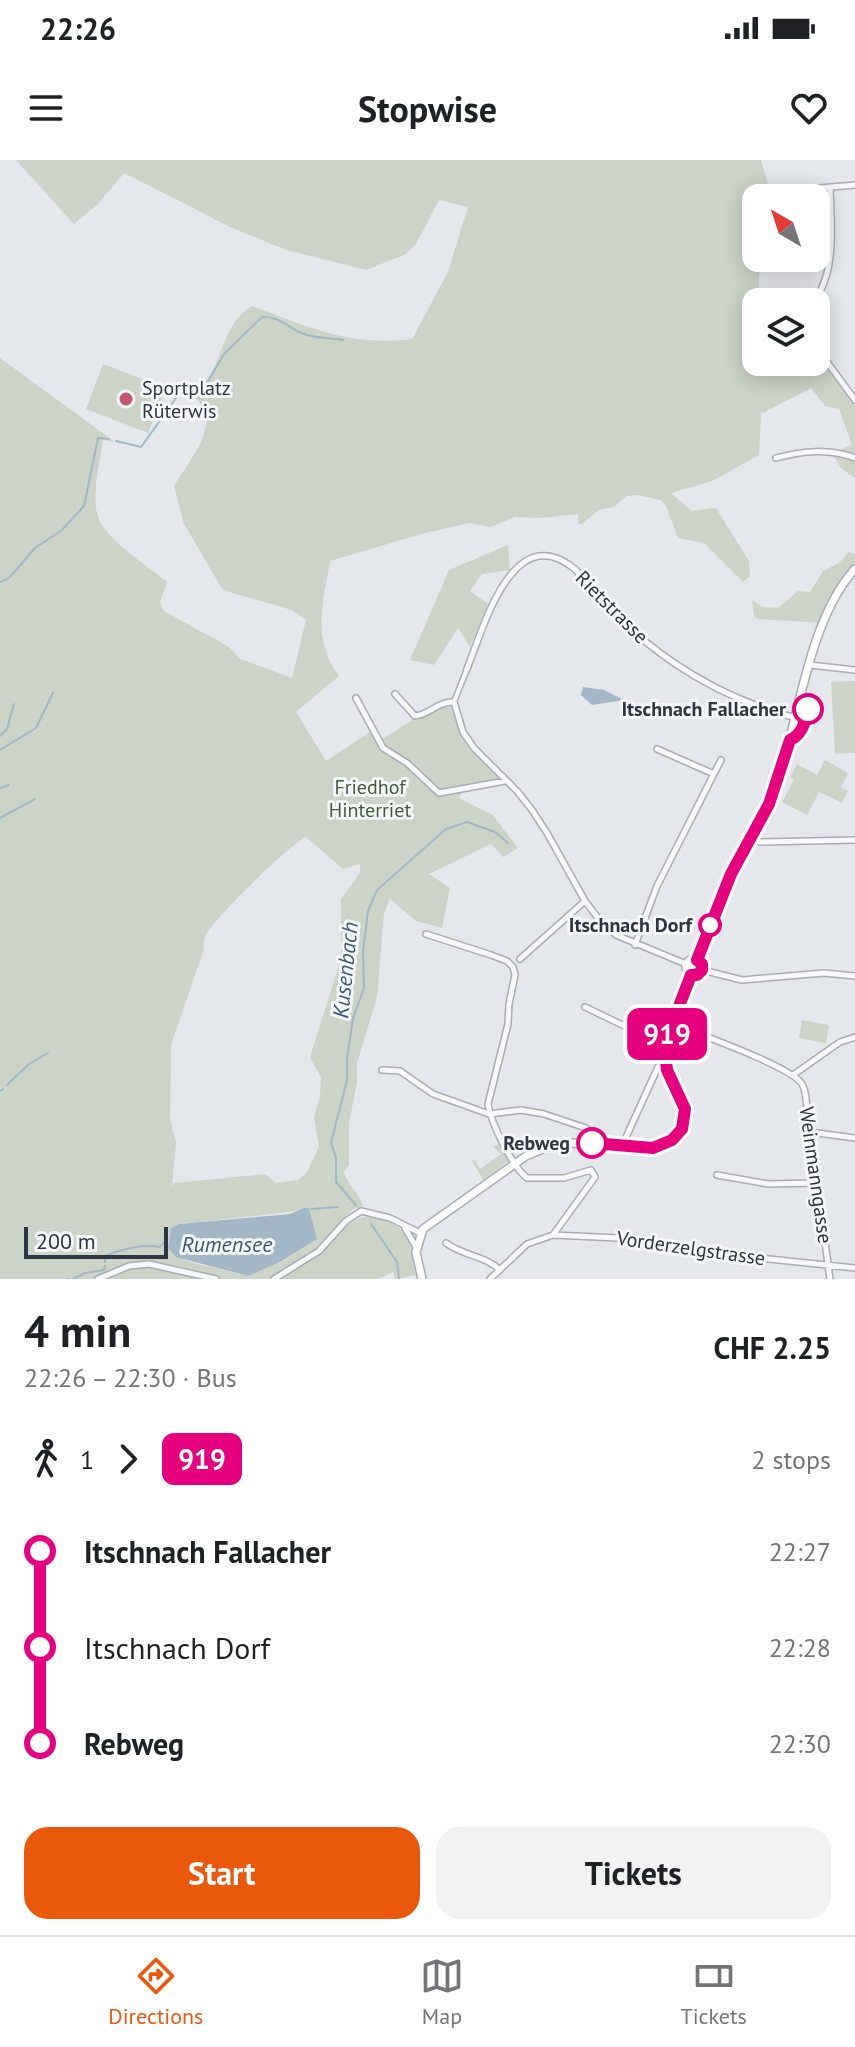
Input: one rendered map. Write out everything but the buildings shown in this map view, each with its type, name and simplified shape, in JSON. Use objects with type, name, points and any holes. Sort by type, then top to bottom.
[{"type":"main road","points":[[697,960],[731,874],[778,782],[810,665],[830,607],[855,569]]},
{"type":"main road","points":[[697,960],[702,964],[702,970],[697,975],[691,975],[686,971],[686,964],[697,960]]},
{"type":"main road","points":[[422,1279],[416,1247],[420,1233],[436,1218],[532,1152],[582,1142],[646,1149],[672,1140],[682,1129],[685,1109],[665,1062],[664,1045],[691,975]]},
{"type":"street","points":[[830,238],[830,188],[855,185]]},
{"type":"street","points":[[830,365],[855,398]]},
{"type":"street","points":[[776,458],[815,451],[841,453],[855,458]]},
{"type":"street","name":"Rietstrasse","points":[[454,702],[496,595],[507,577],[531,560],[554,558],[576,570],[615,615],[668,661],[736,699],[796,718]]},
{"type":"street","points":[[810,665],[855,670]]},
{"type":"street","points":[[395,694],[415,716],[423,715],[444,702],[454,702],[468,740],[517,791],[547,833],[585,901],[616,935],[686,964]]},
{"type":"street","points":[[356,698],[383,748],[407,763],[439,793],[506,781]]},
{"type":"street","points":[[657,749],[714,774]]},
{"type":"street","points":[[635,945],[657,886],[721,760]]},
{"type":"street","points":[[750,837],[760,842],[855,840]]},
{"type":"street","points":[[520,959],[585,901]]},
{"type":"street","points":[[426,934],[507,961],[513,967],[515,975],[508,1024],[488,1104],[489,1114],[515,1163],[527,1178],[564,1178],[591,1170],[595,1175],[553,1235],[527,1244],[490,1279]]},
{"type":"street","points":[[702,970],[742,980],[824,973],[855,976]]},
{"type":"street","points":[[585,1007],[664,1045]]},
{"type":"street","points":[[671,1023],[793,1075],[840,1042],[855,1037]]},
{"type":"street","points":[[622,1146],[658,1067],[665,1062]]},
{"type":"street","points":[[382,1070],[400,1071],[433,1094],[489,1114],[521,1110],[586,1128]]},
{"type":"street","name":"Weinmanngasse","points":[[793,1075],[805,1091],[830,1279]]},
{"type":"street","points":[[810,1132],[855,1138]]},
{"type":"street","points":[[717,1175],[768,1184],[815,1183]]},
{"type":"street","points":[[274,1279],[319,1251],[346,1221],[361,1211],[379,1214],[420,1233]]},
{"type":"street","points":[[402,1224],[416,1247]]},
{"type":"street","name":"Vorderzelgstrasse","points":[[553,1235],[640,1239],[713,1253],[855,1268]]},
{"type":"street","points":[[446,1243],[457,1252],[483,1259],[500,1270]]},
{"type":"street","points":[[98,1279],[129,1266],[149,1264],[216,1279]]},
{"type":"green space","name":"Friedhof Hinterriet","points":[[16,160],[761,160],[768,184],[742,184],[742,272],[760,272],[758,288],[742,288],[742,376],[830,376],[830,366],[855,400],[855,478],[841,468],[832,453],[852,445],[839,409],[825,406],[811,388],[761,414],[759,455],[712,481],[671,493],[692,511],[716,508],[749,561],[750,576],[743,582],[704,543],[678,538],[661,500],[637,495],[627,496],[614,507],[599,510],[582,524],[578,524],[578,514],[515,517],[491,527],[469,523],[330,561],[322,606],[322,634],[330,662],[339,676],[296,712],[326,761],[373,730],[379,741],[419,716],[454,702],[463,732],[506,781],[459,791],[462,793],[459,798],[493,815],[518,848],[503,857],[491,844],[429,874],[450,888],[442,928],[416,921],[390,899],[384,913],[377,997],[357,1064],[357,1083],[349,1123],[349,1165],[344,1172],[363,1207],[353,1209],[322,1244],[327,1248],[353,1221],[378,1218],[395,1225],[406,1235],[417,1275],[395,1279],[393,1272],[378,1279],[0,1279],[0,358],[115,442],[103,440],[96,489],[98,517],[118,543],[167,582],[160,602],[164,611],[229,647],[240,659],[292,678],[306,620],[292,610],[226,591],[184,524],[174,486],[195,454],[205,430],[203,407],[195,398],[213,369],[233,325],[252,306],[311,328],[349,338],[412,339],[448,272],[468,207],[439,200],[416,244],[406,254],[366,270],[286,250],[230,227],[124,173],[98,204],[74,224]],"holes":[[[306,837],[343,869],[360,864],[360,873],[341,899],[341,959],[310,1057],[321,1078],[314,1117],[319,1147],[307,1172],[298,1180],[276,1183],[265,1174],[174,1183],[172,1187],[176,1142],[170,1119],[171,1045],[204,949],[205,937],[252,884]],[[309,1209],[317,1239],[282,1262],[239,1275],[183,1259],[168,1248],[170,1232],[179,1224]]]},
{"type":"green space","name":"Sportplatz Rüterwis","points":[[103,364],[166,388],[148,433],[86,409]]},
{"type":"green space","points":[[508,545],[510,570],[482,574],[470,591],[488,604],[470,647],[458,628],[434,665],[410,660],[449,570]]},
{"type":"green space","points":[[849,552],[855,554],[855,569],[823,623],[757,619],[754,616],[752,600],[762,607],[778,608],[798,591],[810,592],[823,571],[839,563]]},
{"type":"green space","points":[[855,681],[855,753],[835,754],[831,682]]},
{"type":"green space","points":[[825,760],[848,773],[841,787],[848,791],[842,803],[819,792],[807,815],[782,802],[794,780],[790,777],[797,764],[817,775]]},
{"type":"green space","points":[[802,1020],[829,1025],[826,1043],[799,1038]]},
{"type":"green space","points":[[498,1144],[503,1147],[508,1161],[484,1181],[472,1161],[474,1159],[480,1169],[501,1154],[493,1147]]},
{"type":"water","points":[[583,687],[604,690],[624,700],[592,705],[581,695]]},
{"type":"water","name":"Rumensee","points":[[309,1208],[317,1239],[282,1261],[248,1276],[176,1257],[168,1248],[171,1228],[179,1224],[290,1214]]},
{"type":"waterway","points":[[199,397],[224,354],[262,317],[274,319],[308,335],[343,340]]},
{"type":"waterway","points":[[116,441],[141,447],[179,394]]},
{"type":"waterway","points":[[0,582],[9,578],[35,548],[62,530],[84,506],[98,438],[109,439]]},
{"type":"waterway","points":[[0,750],[36,728],[53,693]]},
{"type":"waterway","points":[[0,736],[7,729],[14,704]]},
{"type":"waterway","points":[[0,788],[9,785]]},
{"type":"waterway","points":[[0,818],[35,799]]},
{"type":"waterway","name":"Kusenbach","points":[[356,1205],[336,1182],[336,1158],[331,1143],[347,1080],[353,1018],[364,988],[363,951],[368,911],[377,890],[446,829],[467,822],[495,832],[508,843]]},
{"type":"waterway","points":[[7,1085],[29,1064],[48,1053]]},
{"type":"waterway","points":[[311,1209],[338,1207]]},
{"type":"waterway","name":"Kusenbach","points":[[371,1224],[397,1262],[399,1279]]},
{"type":"waterway","points":[[105,1262],[105,1256],[112,1253],[139,1247],[160,1247],[164,1242]]},
{"type":"waterway","points":[[73,1279],[85,1273],[104,1270],[105,1266]]},
{"type":"bus line","name":"919","points":[[592,1143],[653,1148],[665,1145],[682,1129],[685,1109],[665,1062],[666,1036],[691,975],[697,975],[702,970],[702,964],[697,960],[727,885],[743,849],[764,815],[778,782],[790,740],[803,728],[808,709]]},
{"type":"place","name":"Sportplatz Rüterwis","points":[[126,399]]},
{"type":"place","name":"Itschnach Fallacher","points":[[808,709]]},
{"type":"place","name":"Itschnach Dorf","points":[[710,925]]},
{"type":"place","name":"Rebweg","points":[[592,1143]]}]
